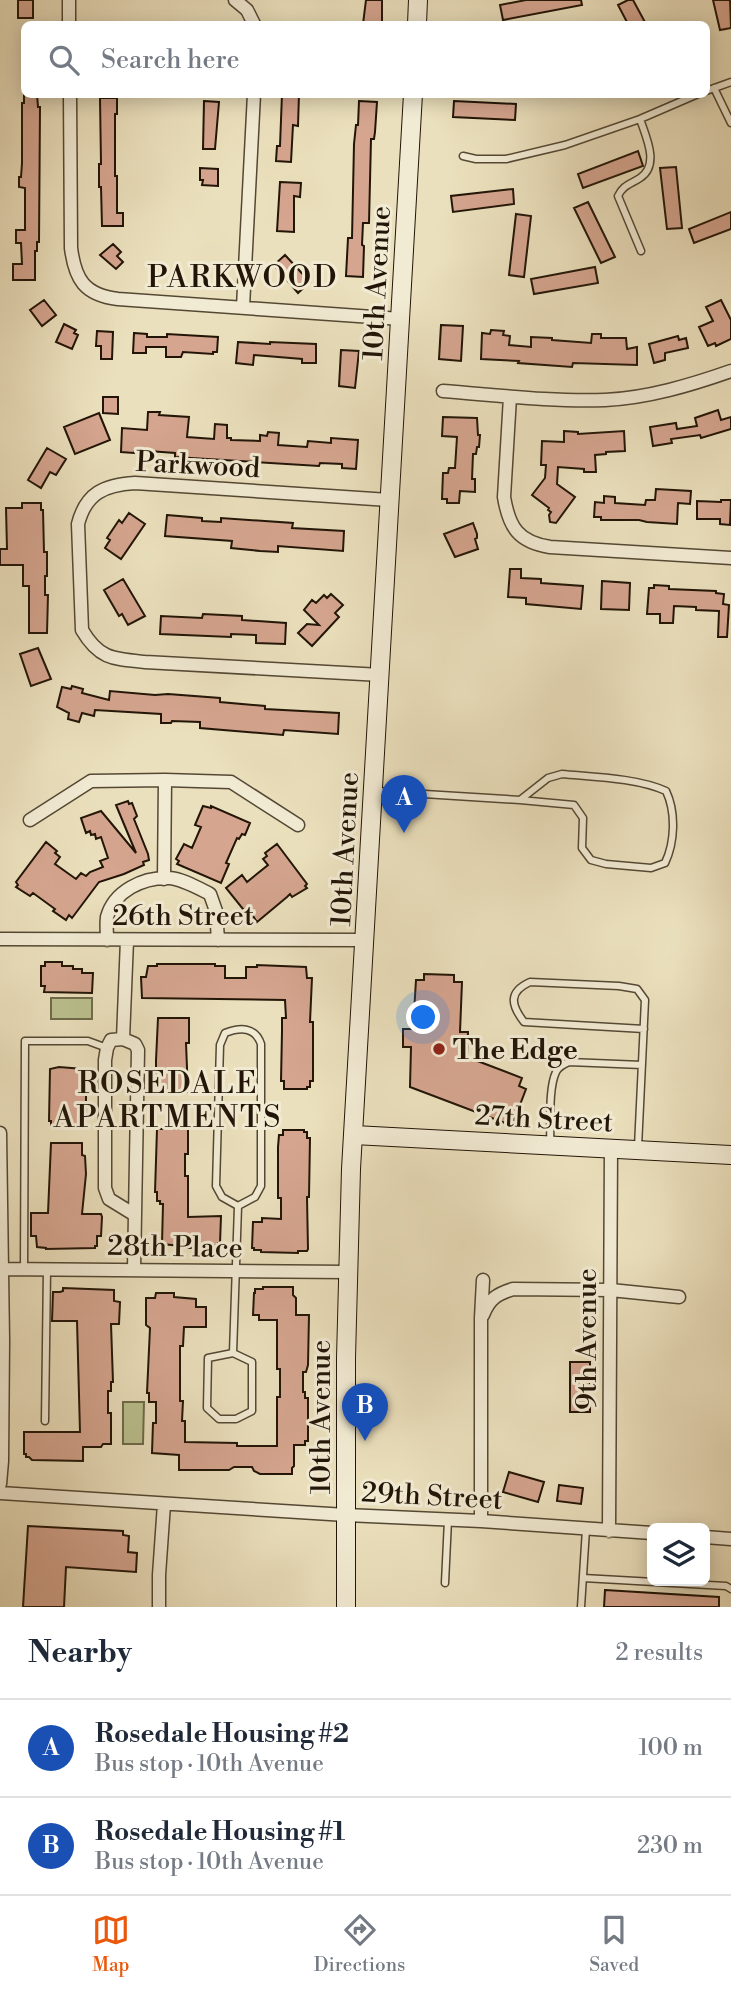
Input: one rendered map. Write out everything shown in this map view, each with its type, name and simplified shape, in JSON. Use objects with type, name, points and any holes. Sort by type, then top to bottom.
[{"type":"main road","points":[[417,21],[418,0]]},
{"type":"main road","name":"10th Avenue","points":[[346,1607],[346,1358],[354,1135],[413,98]]},
{"type":"main road","name":"27th Street","points":[[354,1135],[731,1154]]},
{"type":"street","points":[[69,0],[69,21]]},
{"type":"street","points":[[235,0],[247,10],[252,21]]},
{"type":"street","points":[[70,98],[71,247],[78,278],[89,290],[102,297],[401,319]]},
{"type":"street","points":[[243,307],[254,98]]},
{"type":"street","points":[[443,391],[510,397],[606,400],[651,394],[731,371]]},
{"type":"street","points":[[510,397],[504,497],[512,526],[522,537],[534,544],[550,547],[731,558]]},
{"type":"street","name":"Parkwood","points":[[380,675],[145,662],[116,659],[101,654],[82,630],[78,524],[82,509],[91,497],[105,488],[120,484],[389,500]]},
{"type":"street","points":[[30,820],[91,781],[165,780],[231,782],[298,825]]},
{"type":"street","points":[[164,879],[165,780]]},
{"type":"street","points":[[107,940],[108,915],[124,891],[147,880],[169,878],[210,894],[216,911],[218,940]]},
{"type":"street","name":"26th Street","points":[[0,939],[366,940]]},
{"type":"street","points":[[123,1039],[127,940]]},
{"type":"street","points":[[134,1269],[135,1215],[138,1050],[135,1044],[123,1039],[111,1040],[105,1060],[105,1188],[109,1199],[135,1215]]},
{"type":"street","points":[[0,1133],[3,1340],[0,1484]]},
{"type":"street","name":"9th Avenue","points":[[609,1531],[611,1147]]},
{"type":"street","name":"28th Place","points":[[1,1269],[348,1272]]},
{"type":"street","points":[[481,1521],[483,1280]]},
{"type":"street","points":[[481,1318],[487,1304],[498,1293],[513,1289],[611,1290],[679,1297]]},
{"type":"street","name":"29th Street","points":[[0,1493],[647,1533]]},
{"type":"street","points":[[159,1607],[164,1504]]},
{"type":"street","points":[[710,1537],[731,1539]]},
{"type":"lane","points":[[710,90],[731,82]]},
{"type":"lane","points":[[714,88],[731,123]]},
{"type":"lane","points":[[463,156],[506,159],[565,145],[640,119],[689,98]]},
{"type":"lane","points":[[640,119],[650,150],[650,165],[641,177],[622,188],[618,196],[641,251]]},
{"type":"lane","points":[[374,790],[574,805],[583,818],[582,848],[591,860],[606,864],[651,868],[665,863],[671,850],[672,805],[666,790],[652,785],[562,774],[548,778],[520,800]]},
{"type":"lane","points":[[638,1149],[644,1029],[645,1000],[637,989],[530,982],[519,986],[514,997],[515,1010],[524,1022],[644,1029]]},
{"type":"lane","points":[[236,1029],[249,1029],[258,1035],[261,1044],[261,1186],[256,1197],[238,1206],[222,1197],[216,1186],[220,1045],[225,1033],[236,1029]]},
{"type":"lane","points":[[23,1268],[25,1041],[88,1041],[107,1048]]},
{"type":"lane","points":[[550,1144],[552,1090],[556,1072],[561,1065],[569,1062],[642,1065]]},
{"type":"lane","points":[[233,1353],[238,1206]]},
{"type":"lane","points":[[45,1421],[47,1268]]},
{"type":"lane","points":[[233,1353],[252,1362],[252,1411],[236,1419],[219,1419],[207,1408],[208,1359],[233,1353]]},
{"type":"lane","points":[[445,1583],[447,1520]]},
{"type":"lane","points":[[581,1607],[586,1529]]},
{"type":"lane","points":[[583,1578],[647,1580]]},
{"type":"lane","points":[[710,1584],[731,1589]]},
{"type":"green space","points":[[51,998],[92,998],[92,1019],[51,1019]]},
{"type":"green space","points":[[123,1402],[144,1402],[143,1444],[123,1444]]},
{"type":"building","points":[[18,0],[33,0],[33,18],[18,18]]},
{"type":"building","points":[[366,0],[382,0],[382,21],[363,21]]},
{"type":"building","points":[[526,0],[581,0],[582,5],[503,20],[500,5]]},
{"type":"building","points":[[633,0],[644,21],[626,21],[618,5]]},
{"type":"building","points":[[713,0],[730,0],[731,28],[720,30]]},
{"type":"building","points":[[24,98],[37,98],[40,107],[39,242],[35,251],[35,280],[13,280],[13,264],[22,264],[21,243],[16,243],[16,230],[25,230],[25,188],[19,187]]},
{"type":"building","points":[[100,98],[117,98],[115,176],[117,213],[123,213],[123,226],[102,226],[99,187]]},
{"type":"building","points":[[282,98],[299,98],[298,126],[293,125],[291,162],[276,161],[277,146],[280,146]]},
{"type":"building","points":[[204,101],[219,102],[215,149],[203,149]]},
{"type":"building","points":[[359,101],[377,102],[374,139],[371,139],[369,223],[363,223],[363,277],[346,276],[348,238],[352,238],[354,144]]},
{"type":"building","points":[[454,101],[516,104],[515,120],[453,117]]},
{"type":"building","points":[[638,151],[643,166],[583,188],[578,174]]},
{"type":"building","points":[[676,167],[682,228],[667,229],[660,168]]},
{"type":"building","points":[[200,168],[218,169],[218,186],[202,185]]},
{"type":"building","points":[[280,182],[301,183],[300,197],[294,196],[294,232],[277,231]]},
{"type":"building","points":[[513,189],[514,204],[453,212],[451,196]]},
{"type":"building","points":[[588,202],[615,257],[601,263],[574,208]]},
{"type":"building","points":[[731,212],[731,229],[694,243],[689,229]]},
{"type":"building","points":[[516,214],[531,216],[524,277],[509,275]]},
{"type":"building","points":[[113,244],[121,252],[117,256],[123,262],[116,269],[100,255]]},
{"type":"building","points":[[285,255],[310,282],[298,293],[274,265]]},
{"type":"building","points":[[595,267],[598,283],[534,294],[531,279]]},
{"type":"building","points":[[44,300],[56,315],[42,326],[30,310]]},
{"type":"building","points":[[721,300],[731,320],[731,339],[716,346],[715,343],[708,346],[699,327],[713,321],[706,307]]},
{"type":"building","points":[[64,324],[76,330],[74,333],[78,335],[72,349],[56,342]]},
{"type":"building","points":[[441,325],[463,326],[461,361],[439,359]]},
{"type":"building","points":[[491,330],[504,331],[503,335],[510,336],[509,345],[531,347],[531,337],[591,343],[592,334],[601,334],[601,338],[626,338],[627,349],[637,347],[637,365],[573,363],[572,367],[481,359],[482,333],[490,334]]},
{"type":"building","points":[[97,331],[113,332],[112,359],[101,359],[101,346],[96,346]]},
{"type":"building","points":[[134,333],[147,334],[147,337],[167,337],[167,334],[218,337],[217,352],[183,352],[181,357],[166,357],[166,347],[146,347],[146,353],[133,353]]},
{"type":"building","points":[[678,336],[679,340],[686,338],[688,348],[665,353],[665,360],[654,363],[649,344]]},
{"type":"building","points":[[238,342],[316,344],[316,363],[302,363],[302,359],[254,355],[253,365],[236,363]]},
{"type":"building","points":[[341,350],[359,351],[355,388],[339,386]]},
{"type":"building","points":[[103,397],[118,397],[118,414],[103,413]]},
{"type":"building","points":[[718,410],[721,420],[731,417],[731,429],[701,438],[700,435],[671,439],[672,443],[653,446],[650,427],[676,423],[677,429],[697,426],[695,418]]},
{"type":"building","points":[[148,412],[189,417],[187,437],[214,439],[215,424],[227,425],[227,438],[231,440],[260,441],[260,435],[267,436],[268,432],[279,433],[278,445],[307,447],[308,441],[331,443],[331,438],[358,440],[356,469],[342,468],[342,464],[320,463],[319,466],[175,457],[175,453],[135,450],[134,453],[121,452],[122,428],[147,430]]},
{"type":"building","points":[[99,413],[110,440],[75,454],[64,427]]},
{"type":"building","points":[[443,417],[477,418],[480,435],[479,447],[476,454],[473,454],[472,479],[475,479],[475,492],[460,491],[459,503],[447,503],[447,499],[442,499],[443,473],[448,473],[449,468],[455,468],[457,437],[442,436]]},
{"type":"building","points":[[564,431],[578,434],[624,431],[625,451],[595,455],[596,472],[558,467],[557,484],[575,497],[556,523],[550,522],[549,508],[532,495],[545,478],[546,465],[541,465],[542,441],[564,442]]},
{"type":"building","points":[[47,448],[66,459],[56,475],[50,472],[41,488],[28,480]]},
{"type":"building","points":[[656,489],[691,491],[690,504],[678,503],[677,524],[601,520],[601,517],[594,517],[595,502],[604,503],[604,496],[615,497],[615,503],[645,505],[646,500],[655,500]]},
{"type":"building","points":[[731,500],[730,525],[720,524],[720,519],[697,519],[697,501]]},
{"type":"building","points":[[22,503],[41,503],[43,510],[44,552],[47,552],[47,633],[29,633],[29,586],[23,586],[23,565],[0,565],[0,549],[7,549],[6,508],[22,508]]},
{"type":"building","points":[[129,513],[145,524],[121,559],[105,548],[110,540],[107,538],[119,520],[122,523]]},
{"type":"building","points":[[167,515],[202,518],[202,521],[221,522],[221,518],[293,523],[292,528],[344,531],[343,551],[278,546],[278,552],[260,551],[231,548],[232,541],[165,536]]},
{"type":"building","points":[[473,523],[478,549],[455,557],[444,534]]},
{"type":"building","points":[[510,569],[521,569],[521,578],[541,579],[541,583],[583,586],[581,609],[526,604],[526,598],[508,597]]},
{"type":"building","points":[[123,579],[145,616],[128,625],[122,614],[119,616],[104,590]]},
{"type":"building","points":[[602,581],[630,583],[629,610],[601,609]]},
{"type":"building","points":[[654,585],[724,594],[723,604],[729,605],[727,637],[718,637],[719,611],[674,606],[673,623],[660,623],[660,614],[647,614],[649,588],[654,588]]},
{"type":"building","points":[[331,594],[343,605],[335,613],[339,617],[312,646],[298,633],[307,624],[319,625],[304,610],[312,600],[316,603],[324,595],[327,598]]},
{"type":"building","points":[[203,614],[242,616],[242,620],[286,623],[285,644],[256,643],[256,635],[231,634],[231,637],[160,634],[161,616],[202,618]]},
{"type":"building","points":[[38,648],[51,679],[31,686],[20,654]]},
{"type":"building","points":[[72,686],[83,689],[82,693],[109,700],[110,691],[168,694],[220,698],[220,702],[265,706],[265,709],[339,713],[338,734],[284,730],[283,735],[200,728],[200,722],[161,723],[161,714],[95,710],[94,716],[82,713],[79,722],[68,719],[69,713],[57,707],[62,687],[71,689]]},
{"type":"building","points":[[128,801],[129,804],[132,803],[137,816],[134,819],[148,854],[149,860],[143,862],[144,865],[99,882],[72,918],[69,915],[66,920],[33,893],[30,896],[16,887],[16,882],[46,842],[60,857],[55,864],[76,879],[81,873],[86,876],[103,867],[100,861],[108,858],[101,837],[96,839],[95,834],[91,835],[90,831],[86,833],[81,818],[101,811],[136,853],[116,805]]},
{"type":"building","points":[[203,806],[211,806],[250,823],[245,835],[237,838],[221,883],[177,864],[179,861],[176,859],[184,844],[192,848],[201,827],[195,825]]},
{"type":"building","points":[[277,844],[307,884],[307,888],[292,897],[290,894],[257,922],[253,916],[251,919],[226,888],[242,875],[247,882],[268,865],[263,859],[267,856],[265,853]]},
{"type":"building","points":[[45,962],[62,962],[62,966],[82,969],[82,973],[93,973],[92,993],[44,992],[45,986],[41,986],[41,966],[45,966]]},
{"type":"building","points":[[257,965],[306,967],[307,978],[312,978],[310,1022],[313,1022],[313,1081],[310,1081],[310,1087],[284,1089],[284,1081],[281,1081],[282,1018],[286,1018],[285,1000],[142,998],[141,977],[146,977],[148,966],[225,966],[225,978],[246,978],[246,967]]},
{"type":"building","name":"The Edge","points":[[424,974],[454,975],[454,982],[462,982],[460,1032],[468,1032],[467,1057],[522,1078],[519,1086],[526,1089],[513,1123],[505,1123],[410,1087],[411,1047],[403,1047],[403,1029],[413,1029],[416,980],[424,980]]},
{"type":"building","points":[[158,1018],[189,1018],[189,1043],[186,1043],[188,1092],[161,1093],[161,1089],[158,1089]]},
{"type":"building","points":[[50,1069],[83,1069],[83,1080],[86,1081],[86,1113],[82,1126],[51,1125],[49,1121]]},
{"type":"building","points":[[157,1129],[188,1129],[185,1176],[188,1176],[188,1217],[221,1216],[218,1245],[181,1248],[162,1244],[163,1204],[157,1201],[155,1192]]},
{"type":"building","points":[[283,1130],[304,1130],[307,1132],[307,1138],[310,1138],[308,1249],[298,1253],[261,1252],[252,1248],[253,1222],[262,1222],[262,1218],[281,1219],[281,1198],[278,1198],[278,1147],[279,1135],[283,1135]]},
{"type":"building","points":[[51,1143],[82,1143],[86,1174],[82,1214],[101,1214],[102,1217],[101,1236],[97,1236],[95,1248],[46,1249],[37,1247],[36,1236],[31,1236],[31,1213],[48,1213]]},
{"type":"building","points":[[293,1287],[296,1315],[309,1315],[308,1365],[306,1372],[303,1372],[303,1392],[305,1398],[308,1398],[308,1441],[305,1441],[305,1445],[294,1445],[292,1474],[260,1474],[252,1467],[179,1470],[179,1455],[152,1453],[156,1402],[149,1402],[147,1393],[150,1328],[146,1325],[146,1298],[155,1298],[156,1293],[174,1293],[174,1297],[196,1299],[196,1307],[206,1307],[206,1327],[184,1327],[183,1346],[180,1346],[180,1401],[183,1401],[185,1442],[277,1446],[280,1369],[277,1369],[277,1320],[259,1320],[259,1315],[253,1315],[255,1289]]},
{"type":"building","points":[[63,1288],[114,1290],[114,1301],[120,1302],[119,1324],[111,1324],[113,1382],[111,1391],[108,1391],[108,1413],[111,1413],[111,1444],[83,1447],[83,1461],[32,1460],[24,1454],[24,1432],[80,1432],[77,1321],[52,1321],[53,1292],[63,1291]]},
{"type":"building","points":[[570,1362],[590,1362],[590,1412],[570,1412]]},
{"type":"building","points":[[509,1472],[544,1482],[538,1502],[503,1492]]},
{"type":"building","points":[[559,1485],[583,1488],[581,1504],[557,1501]]},
{"type":"building","points":[[28,1526],[123,1531],[123,1535],[129,1536],[128,1552],[137,1553],[136,1572],[66,1567],[64,1607],[23,1607]]},
{"type":"building","points":[[605,1590],[719,1597],[719,1607],[604,1607]]},
{"type":"place","name":"Rosedale Housing #2","points":[[404,833]]},
{"type":"place","name":"The Edge","points":[[439,1049]]},
{"type":"place","name":"Rosedale Housing #1","points":[[365,1441]]},
{"type":"district","name":"PARKWOOD","points":[[243,277]]},
{"type":"district","name":"ROSEDALE APARTMENTS","points":[[168,1100]]}]
